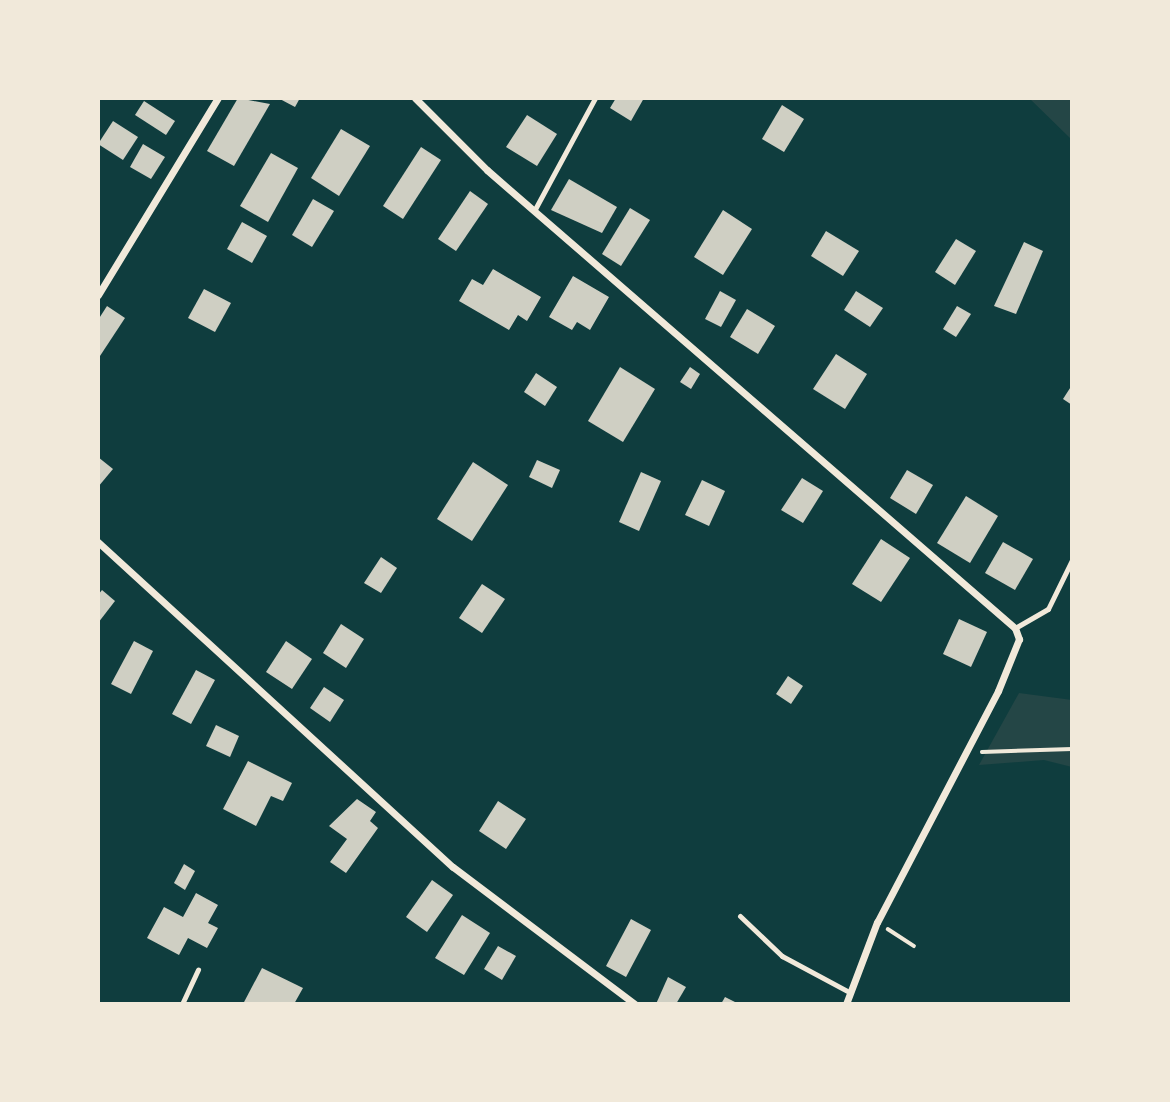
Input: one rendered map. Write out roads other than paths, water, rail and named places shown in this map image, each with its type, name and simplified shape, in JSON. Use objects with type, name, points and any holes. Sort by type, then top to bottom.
[{"type":"street","points":[[98,295],[218,98]]},
{"type":"street","points":[[415,98],[534,211],[1015,628],[1019,639],[969,752],[877,922],[846,1004]]},
{"type":"street","points":[[98,542],[453,867],[635,1004]]},
{"type":"lane","points":[[534,211],[595,98]]},
{"type":"lane","points":[[1015,628],[1048,609],[1072,560]]},
{"type":"lane","points":[[740,916],[782,956],[851,993]]},
{"type":"lane","points":[[182,1004],[198,970]]}]
